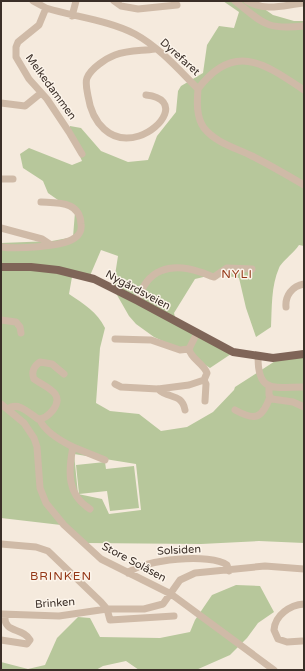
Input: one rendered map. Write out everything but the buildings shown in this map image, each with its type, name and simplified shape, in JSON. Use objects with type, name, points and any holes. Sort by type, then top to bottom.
[{"type":"main road","name":"Nygårdsveien","points":[[1,267],[31,267],[58,270],[86,277],[138,300],[228,350],[258,357],[284,358],[304,354]]},
{"type":"street","points":[[33,1],[46,8]]},
{"type":"street","points":[[72,16],[76,1]]},
{"type":"street","points":[[114,1],[121,6],[138,9],[177,5]]},
{"type":"street","points":[[235,1],[261,22],[272,27],[283,28],[304,26]]},
{"type":"street","points":[[247,1],[264,7],[277,7],[299,2]]},
{"type":"street","name":"Dyrefaret","points":[[46,8],[72,16],[102,22],[125,30],[155,48],[198,89],[198,108],[200,119],[209,132],[224,144],[271,166],[304,184]]},
{"type":"street","name":"Melkedammen","points":[[46,8],[39,25],[18,42],[15,53],[24,72],[69,132],[82,154]]},
{"type":"street","points":[[146,95],[157,96],[163,101],[165,115],[161,122],[142,135],[133,138],[117,137],[104,130],[96,121],[89,103],[87,81],[90,73],[114,55],[124,52],[155,48]]},
{"type":"street","points":[[198,89],[216,69],[228,63],[253,61],[262,64],[304,90]]},
{"type":"street","points":[[1,103],[26,106],[41,93]]},
{"type":"street","points":[[1,179],[13,179]]},
{"type":"street","points":[[1,247],[34,248],[68,242],[76,237],[81,229],[80,217],[76,209],[70,205],[41,202]]},
{"type":"street","points":[[1,228],[42,239],[51,245]]},
{"type":"street","points":[[138,300],[151,276],[160,270],[188,269],[214,277],[227,268],[252,269]]},
{"type":"street","points":[[286,307],[288,294],[295,288],[304,284]]},
{"type":"street","points":[[1,320],[16,322],[20,327],[21,333]]},
{"type":"street","points":[[189,349],[197,333]]},
{"type":"street","points":[[115,339],[151,340],[180,350],[189,349]]},
{"type":"street","points":[[189,349],[192,355],[207,372],[204,380],[206,384],[205,401]]},
{"type":"street","points":[[258,357],[258,371],[261,379],[269,386],[304,387]]},
{"type":"street","points":[[40,420],[51,413],[56,406],[58,398],[54,392],[34,379],[34,367],[40,362],[49,363],[64,374]]},
{"type":"street","points":[[158,389],[189,385],[204,380]]},
{"type":"street","points":[[114,384],[158,389],[181,400],[184,403],[185,410]]},
{"type":"street","points":[[235,410],[245,416],[258,416],[265,411],[270,398],[269,386]]},
{"type":"street","points":[[270,398],[294,402],[304,407]]},
{"type":"street","name":"Store Solåsen","points":[[1,404],[24,424],[34,438],[38,455],[40,488],[46,503],[64,525],[101,559],[171,594],[274,670]]},
{"type":"street","points":[[8,409],[14,406],[19,406],[40,420],[44,427],[52,434],[73,447],[105,460]]},
{"type":"street","points":[[73,447],[71,489],[79,501],[90,509]]},
{"type":"street","name":"Brinken","points":[[1,544],[36,547],[48,551],[107,609],[109,619],[112,621],[174,616]]},
{"type":"street","name":"Solsiden","points":[[128,573],[137,567],[159,561],[181,559],[219,561],[227,565],[229,570]]},
{"type":"street","name":"Solsiden","points":[[171,594],[180,580],[195,573],[265,566],[304,569]]},
{"type":"street","name":"Brinken","points":[[1,640],[27,644],[30,640],[26,635],[10,630],[3,615],[59,616],[107,609],[144,609],[159,606],[166,602],[171,594]]},
{"type":"street","points":[[302,641],[283,642],[275,636],[274,630],[277,621],[285,612],[304,604]]},
{"type":"green space","points":[[223,1],[253,1],[273,15],[294,21],[304,21],[304,246],[299,245],[279,268],[276,275],[273,290],[271,327],[256,337],[246,308],[239,278],[216,274],[195,279],[174,313],[176,321],[234,352],[210,368],[182,350],[154,337],[136,324],[129,316],[113,288],[118,256],[101,250],[89,278],[72,277],[69,294],[94,313],[105,328],[100,348],[96,403],[110,411],[139,414],[161,431],[187,427],[213,412],[234,390],[235,387],[286,354],[304,350],[304,543],[259,541],[201,544],[85,543],[61,525],[1,518],[1,243],[52,241],[73,237],[75,212],[48,193],[43,181],[23,168],[20,154],[29,148],[72,165],[82,161],[70,134],[70,126],[81,128],[101,151],[128,162],[148,160],[157,136],[176,112],[178,91],[181,86],[203,73],[207,45],[219,26],[234,28],[239,12]],"holes":[[[74,454],[136,464],[141,510],[109,514],[102,499],[78,494]]]},
{"type":"green space","points":[[105,462],[106,469],[134,466],[139,508],[110,511],[107,491],[79,494],[76,465]]},
{"type":"green space","points":[[236,585],[260,586],[274,612],[258,623],[247,638],[230,655],[196,670],[139,670],[126,661],[103,666],[96,670],[1,670],[1,662],[28,669],[45,665],[57,638],[78,617],[90,618],[100,637],[160,638],[190,632],[195,620],[212,595]]},
{"type":"district","name":"NYLI","points":[[237,274]]},
{"type":"district","name":"BRINKEN","points":[[61,576]]}]
